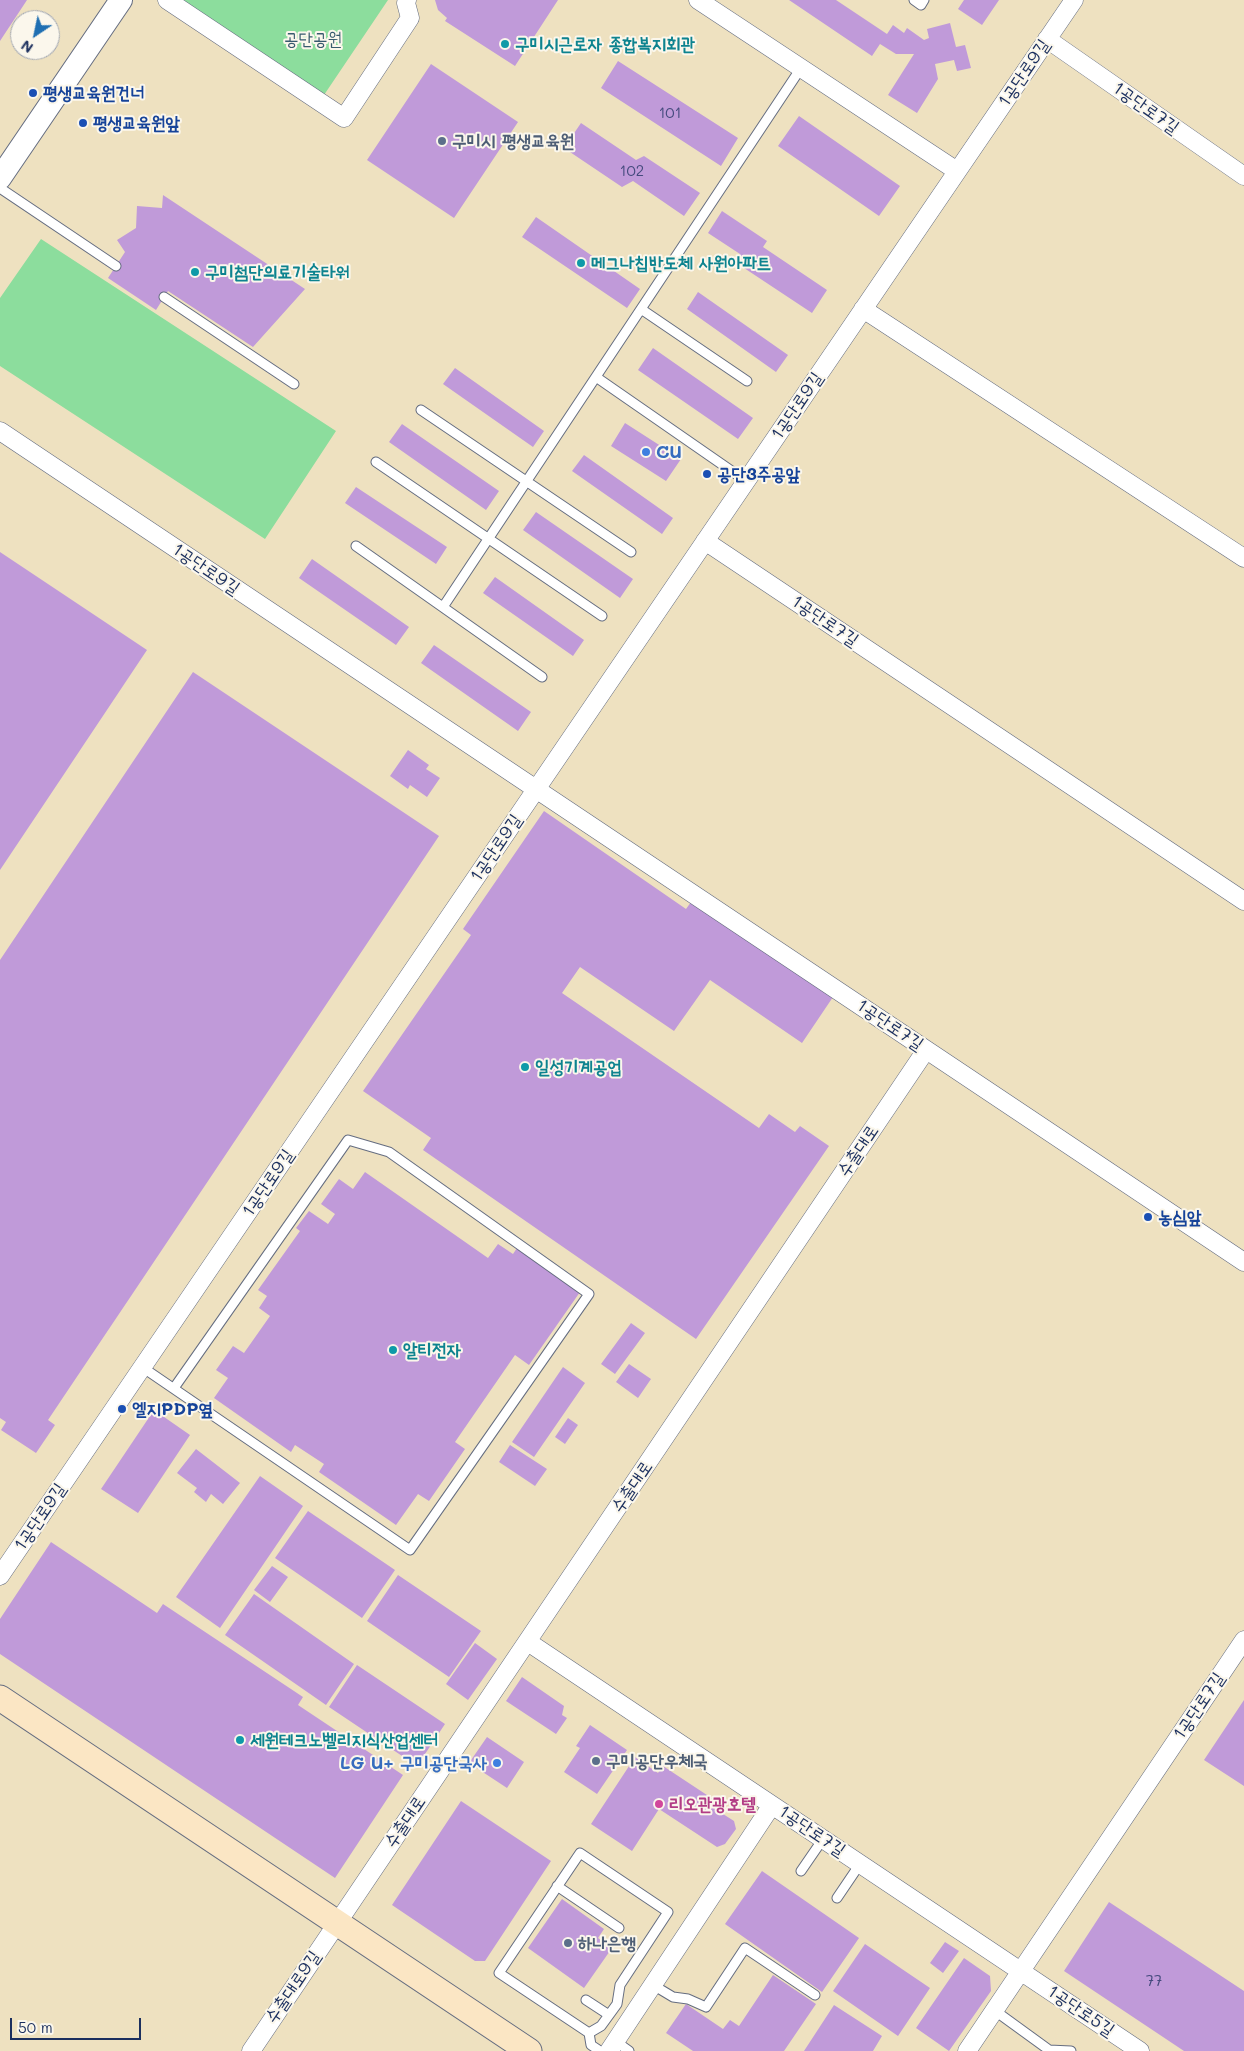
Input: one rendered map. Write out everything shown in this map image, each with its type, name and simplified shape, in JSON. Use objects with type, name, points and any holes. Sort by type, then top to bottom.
[{"type":"main road","points":[[0,1698],[332,1930],[498,2051]]},
{"type":"main road","points":[[0,1719],[332,1930],[529,2051]]},
{"type":"street","points":[[0,178],[121,0]]},
{"type":"street","points":[[167,0],[344,118],[410,18],[407,0]]},
{"type":"street","points":[[698,0],[957,171]]},
{"type":"street","name":"1공단로9길","points":[[0,1576],[1074,0]]},
{"type":"street","name":"1공단로7길","points":[[1048,39],[1244,176]]},
{"type":"street","points":[[862,309],[1244,558]]},
{"type":"street","name":"1공단로9길","points":[[0,431],[536,789]]},
{"type":"street","name":"1공단로7길","points":[[705,541],[1244,901]]},
{"type":"street","name":"1공단로7길","points":[[536,789],[1244,1262]]},
{"type":"street","name":"수출대로","points":[[332,1930],[926,1050]]},
{"type":"street","name":"1공단로7길","points":[[966,2051],[1244,1640]]},
{"type":"street","name":"1공단로7길","points":[[528,1642],[1021,1971]]},
{"type":"street","points":[[618,2048],[653,1985],[772,1805]]},
{"type":"street","name":"수출대로9길","points":[[250,2051],[332,1930]]},
{"type":"street","name":"1공단로5길","points":[[1021,1971],[1140,2051]]},
{"type":"lane","points":[[914,0],[921,5],[924,0]]},
{"type":"lane","points":[[443,607],[801,68]]},
{"type":"lane","points":[[0,188],[116,266]]},
{"type":"lane","points":[[164,297],[294,384]]},
{"type":"lane","points":[[642,309],[747,381]]},
{"type":"lane","points":[[596,377],[746,481]]},
{"type":"lane","points":[[422,410],[631,552]]},
{"type":"lane","points":[[376,462],[602,616]]},
{"type":"lane","points":[[356,546],[542,677]]},
{"type":"lane","points":[[142,1367],[410,1550],[589,1294],[389,1152],[348,1140],[174,1388]]},
{"type":"lane","points":[[801,1871],[823,1839]]},
{"type":"lane","points":[[589,2033],[601,2026],[609,2015],[616,2004],[620,1984],[668,1912],[580,1853],[499,1972],[589,2033],[591,2044],[600,2051]]},
{"type":"lane","points":[[837,1898],[860,1864]]},
{"type":"lane","points":[[557,1886],[619,1928]]},
{"type":"lane","points":[[653,1985],[674,1998],[688,1999],[706,2007],[745,1948],[815,1995]]},
{"type":"lane","points":[[586,2000],[609,2015]]},
{"type":"lane","points":[[994,2010],[1049,2050],[1071,2051]]},
{"type":"green space","name":"공단공원","points":[[183,0],[388,0],[324,95]]},
{"type":"green space","points":[[41,239],[336,431],[265,539],[0,366],[0,298]]},
{"type":"building","points":[[0,0],[27,0],[20,10],[10,10],[10,26],[0,41]]},
{"type":"building","name":"구미시근로자 종합복지회관","points":[[435,0],[558,0],[515,66],[445,21],[447,18],[438,10]]},
{"type":"building","points":[[789,0],[836,0],[887,34],[893,25],[904,33],[907,28],[924,40],[929,38],[927,29],[950,23],[956,47],[965,45],[971,68],[957,71],[954,60],[935,64],[938,79],[917,113],[888,95],[914,54],[896,54],[880,44],[872,56]]},
{"type":"building","points":[[964,0],[999,0],[982,25],[958,9]]},
{"type":"building","points":[[618,61],[738,138],[721,166],[601,88]]},
{"type":"building","name":"구미시 평생교육원","points":[[431,64],[518,122],[454,218],[367,160]]},
{"type":"building","points":[[799,116],[900,186],[879,216],[778,146]]},
{"type":"building","points":[[581,123],[636,160],[644,156],[700,193],[684,216],[633,181],[622,187],[564,148]]},
{"type":"building","name":"구미첨단의료기술타워","points":[[163,195],[305,289],[253,347],[168,291],[156,310],[108,278],[125,252],[117,240],[136,228],[137,206],[162,208]]},
{"type":"building","points":[[722,211],[767,241],[763,247],[827,290],[812,313],[735,262],[740,254],[708,233]]},
{"type":"building","name":"메그나칩반도체 사원아파트","points":[[536,217],[640,289],[627,308],[522,237]]},
{"type":"building","points":[[698,292],[788,355],[776,372],[687,309]]},
{"type":"building","points":[[653,348],[753,418],[738,439],[638,370]]},
{"type":"building","points":[[455,368],[544,431],[533,447],[443,384]]},
{"type":"building","name":"CU","points":[[625,423],[681,459],[666,481],[611,446]]},
{"type":"building","points":[[402,424],[499,491],[486,510],[389,442]]},
{"type":"building","points":[[584,455],[673,518],[662,534],[572,471]]},
{"type":"building","points":[[356,487],[447,547],[436,564],[345,503]]},
{"type":"building","points":[[536,512],[633,579],[620,598],[523,530]]},
{"type":"building","points":[[0,552],[147,650],[0,870]]},
{"type":"building","points":[[312,559],[409,627],[396,645],[299,578]]},
{"type":"building","points":[[495,577],[584,640],[573,656],[483,593]]},
{"type":"building","points":[[434,645],[531,712],[518,731],[421,663]]},
{"type":"building","points":[[193,672],[439,836],[48,1420],[55,1425],[36,1453],[1,1430],[6,1422],[0,1418],[0,960]]},
{"type":"building","points":[[408,750],[429,765],[426,769],[440,778],[427,797],[410,785],[408,789],[390,776]]},
{"type":"building","name":"일성기계공업","points":[[544,811],[686,909],[691,902],[833,997],[802,1043],[710,980],[674,1031],[580,967],[562,993],[759,1128],[769,1114],[795,1132],[800,1126],[829,1146],[696,1339],[423,1150],[431,1138],[363,1091],[471,935],[463,929]]},
{"type":"building","name":"알티전자","points":[[365,1172],[488,1258],[498,1244],[513,1254],[517,1248],[580,1292],[529,1365],[515,1355],[455,1442],[465,1449],[429,1501],[418,1494],[396,1525],[319,1472],[324,1464],[295,1445],[291,1452],[214,1398],[228,1378],[216,1370],[233,1346],[244,1353],[270,1316],[259,1308],[267,1296],[258,1290],[300,1231],[296,1228],[309,1211],[328,1224],[335,1214],[321,1204],[339,1179],[353,1189]]},
{"type":"building","points":[[631,1323],[645,1333],[615,1374],[601,1364]]},
{"type":"building","points":[[629,1364],[651,1379],[638,1398],[616,1382]]},
{"type":"building","points":[[563,1367],[585,1383],[534,1457],[512,1442]]},
{"type":"building","points":[[154,1410],[190,1435],[138,1513],[101,1489]]},
{"type":"building","points":[[568,1418],[578,1425],[565,1444],[555,1437]]},
{"type":"building","points":[[510,1445],[547,1469],[535,1486],[499,1462]]},
{"type":"building","points":[[196,1449],[240,1483],[223,1504],[211,1494],[206,1502],[194,1492],[197,1488],[177,1473]]},
{"type":"building","points":[[260,1476],[303,1506],[220,1628],[176,1597]]},
{"type":"building","points":[[308,1511],[395,1570],[362,1618],[275,1558]]},
{"type":"building","name":"세원테크노벨리지식산업센터","points":[[51,1542],[157,1613],[163,1604],[303,1697],[298,1705],[403,1775],[335,1878],[0,1654],[0,1619]]},
{"type":"building","points":[[272,1566],[288,1577],[270,1602],[254,1590]]},
{"type":"building","points":[[398,1575],[481,1631],[449,1677],[367,1621]]},
{"type":"building","points":[[254,1594],[354,1664],[326,1705],[225,1635]]},
{"type":"building","points":[[475,1643],[497,1659],[468,1700],[446,1684]]},
{"type":"building","points":[[357,1665],[445,1724],[417,1766],[329,1707]]},
{"type":"building","points":[[522,1677],[564,1706],[562,1715],[567,1718],[556,1734],[506,1701]]},
{"type":"building","points":[[1244,1700],[1244,1786],[1204,1760]]},
{"type":"building","name":"구미공단우체국","points":[[590,1725],[627,1750],[597,1794],[564,1772],[580,1748],[576,1746]]},
{"type":"building","name":"LG U+ 구미공단국사","points":[[487,1737],[524,1762],[507,1788],[469,1763]]},
{"type":"building","name":"리오관광호텔","points":[[635,1757],[658,1773],[663,1766],[716,1801],[712,1807],[734,1821],[736,1829],[725,1844],[717,1847],[659,1809],[632,1851],[591,1824]]},
{"type":"building","points":[[461,1801],[551,1861],[485,1961],[475,1961],[392,1905]]},
{"type":"building","points":[[762,1871],[859,1938],[822,1992],[725,1924]]},
{"type":"building","name":"하나은행","points":[[562,1899],[604,1929],[598,1938],[612,1948],[584,1988],[528,1948]]},
{"type":"building","points":[[1109,1902],[1244,1991],[1244,2051],[1184,2051],[1064,1971]]},
{"type":"building","points":[[945,1942],[959,1951],[943,1973],[930,1963]]},
{"type":"building","points":[[865,1944],[930,1988],[898,2036],[833,1991]]},
{"type":"building","points":[[964,1958],[990,1976],[991,1991],[949,2051],[916,2028]]},
{"type":"building","points":[[773,1975],[816,2004],[784,2051],[693,2051],[666,2033],[686,2004],[723,2029],[730,2020],[739,2026]]},
{"type":"building","points":[[834,2005],[882,2036],[873,2051],[804,2051]]},
{"type":"place","name":"구미시근로자 종합복지회관","points":[[505,44]]},
{"type":"place","name":"평생교육원건너","points":[[33,93]]},
{"type":"place","name":"평생교육원앞","points":[[83,123]]},
{"type":"place","name":"구미시 평생교육원","points":[[442,141]]},
{"type":"place","name":"메그나칩반도체 사원아파트","points":[[581,263]]},
{"type":"place","name":"구미첨단의료기술타워","points":[[195,272]]},
{"type":"place","name":"CU","points":[[646,452]]},
{"type":"place","name":"공단3주공앞","points":[[707,474]]},
{"type":"place","name":"일성기계공업","points":[[525,1067]]},
{"type":"place","name":"농심앞","points":[[1148,1217]]},
{"type":"place","name":"알티전자","points":[[393,1350]]},
{"type":"place","name":"엘지PDP옆","points":[[122,1409]]},
{"type":"place","name":"세원테크노벨리지식산업센터","points":[[240,1740]]},
{"type":"place","name":"구미공단우체국","points":[[596,1761]]},
{"type":"place","name":"LG U+ 구미공단국사","points":[[497,1763]]},
{"type":"place","name":"리오관광호텔","points":[[659,1804]]},
{"type":"place","name":"하나은행","points":[[568,1943]]}]
